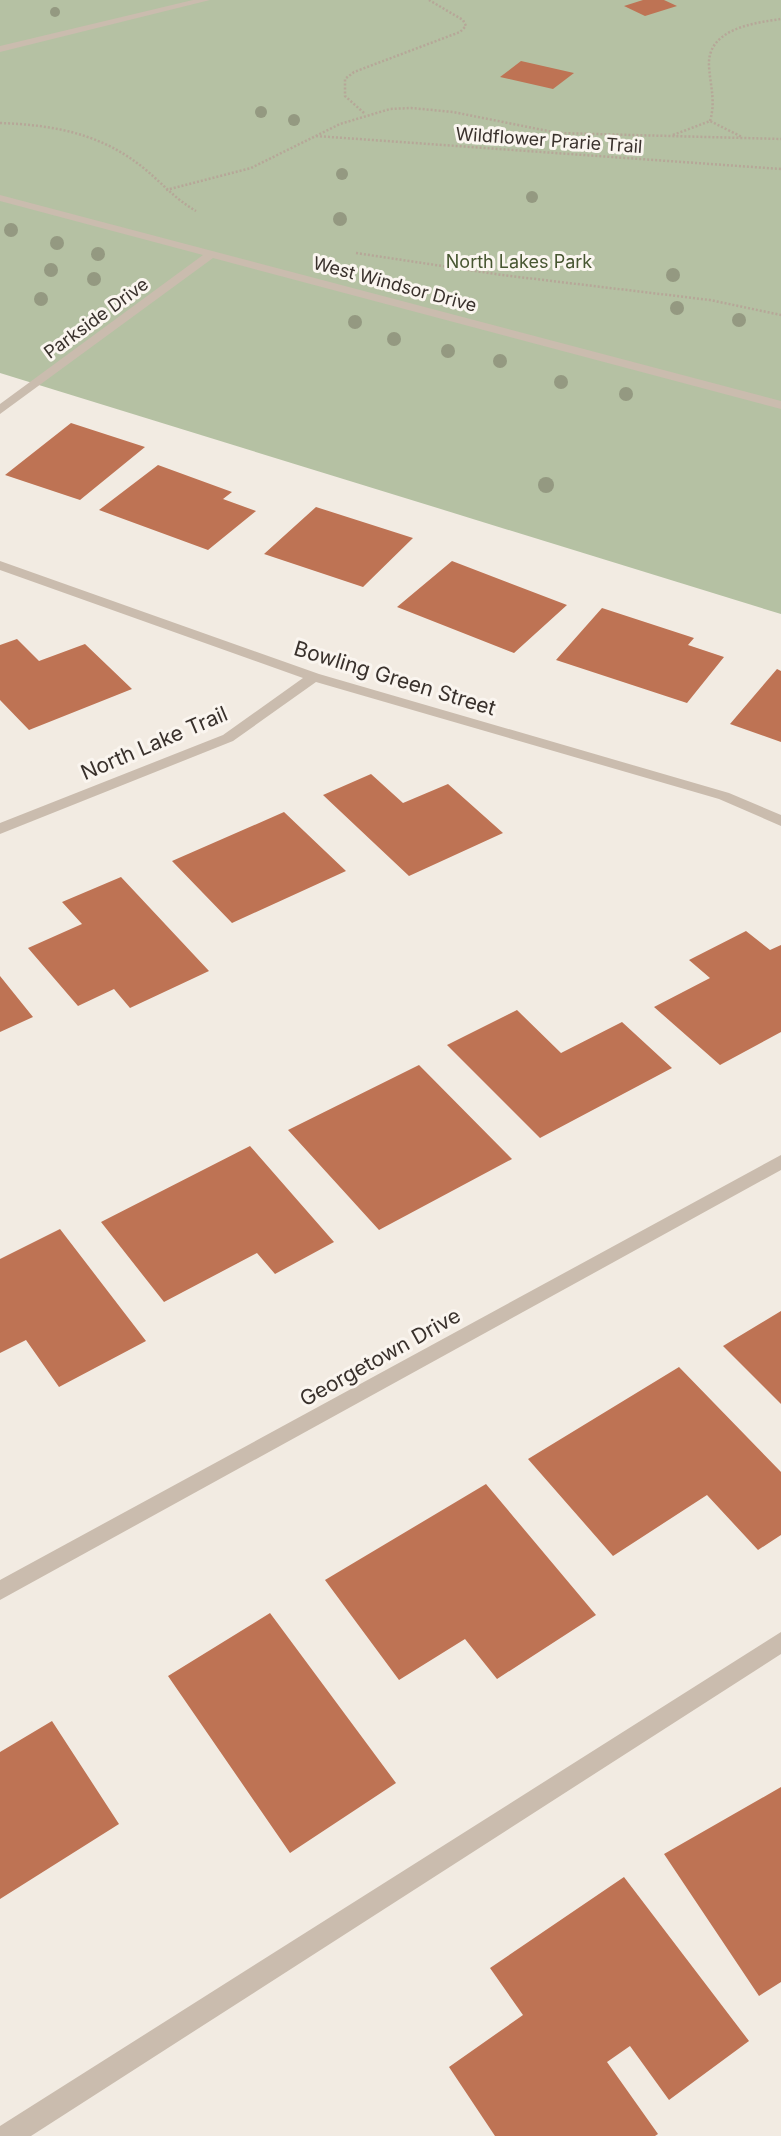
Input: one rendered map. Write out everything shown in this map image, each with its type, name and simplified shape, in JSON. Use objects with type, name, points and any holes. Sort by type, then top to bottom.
[{"type":"street","points":[[0,49],[205,0]]},
{"type":"street","name":"West Windsor Drive","points":[[0,198],[781,405]]},
{"type":"street","name":"Parkside Drive","points":[[0,410],[213,253]]},
{"type":"street","name":"Bowling Green Street","points":[[0,565],[314,677],[724,796],[781,821]]},
{"type":"street","name":"North Lake Trail","points":[[0,829],[228,738],[314,677]]},
{"type":"street","name":"Georgetown Drive","points":[[0,1591],[781,1162]]},
{"type":"street","points":[[8,2136],[781,1642]]},
{"type":"path","points":[[365,113],[345,96],[345,79],[354,72],[460,32],[466,26],[463,20],[429,0]]},
{"type":"path","points":[[710,121],[716,98],[709,62],[713,45],[721,37],[737,29],[781,19]]},
{"type":"path","points":[[165,190],[253,167],[365,113],[421,108],[456,111],[523,129],[558,133],[781,139]]},
{"type":"path","points":[[668,136],[710,121],[746,138]]},
{"type":"path","points":[[0,123],[78,130],[109,144],[143,167],[165,190],[203,216]]},
{"type":"path","name":"Wildflower Prarie Trail","points":[[315,136],[781,169]]},
{"type":"path","points":[[354,252],[505,276],[683,296],[749,306],[781,315]]},
{"type":"green space","name":"North Lakes Park","points":[[0,0],[781,0],[781,614],[0,373]]},
{"type":"building","points":[[643,0],[664,0],[677,6],[645,16],[624,6]]},
{"type":"building","points":[[521,61],[574,73],[553,89],[500,77]]},
{"type":"building","points":[[71,423],[145,447],[80,500],[5,475]]},
{"type":"building","points":[[158,465],[232,492],[223,499],[256,511],[208,550],[99,510]]},
{"type":"building","points":[[316,507],[413,538],[363,587],[264,554]]},
{"type":"building","points":[[452,561],[567,605],[514,653],[397,607]]},
{"type":"building","points":[[602,608],[694,638],[688,645],[724,657],[687,703],[556,660]]},
{"type":"building","points":[[17,639],[39,661],[85,644],[132,689],[29,730],[0,700],[0,645]]},
{"type":"building","points":[[777,669],[781,671],[781,742],[730,724]]},
{"type":"building","points":[[371,774],[403,803],[448,784],[503,833],[409,876],[323,795]]},
{"type":"building","points":[[284,812],[346,871],[232,923],[172,861]]},
{"type":"building","points":[[121,877],[209,971],[130,1008],[114,989],[78,1006],[28,948],[82,924],[62,902]]},
{"type":"building","points":[[746,931],[770,950],[781,945],[781,1032],[720,1065],[654,1007],[710,978],[689,960]]},
{"type":"building","points":[[0,976],[33,1017],[0,1032]]},
{"type":"building","points":[[517,1010],[561,1053],[622,1022],[672,1068],[540,1138],[447,1045]]},
{"type":"building","points":[[419,1065],[512,1159],[379,1230],[288,1130]]},
{"type":"building","points":[[250,1146],[334,1242],[275,1274],[257,1253],[164,1302],[101,1222]]},
{"type":"building","points":[[60,1229],[146,1341],[59,1387],[26,1340],[0,1353],[0,1259]]},
{"type":"building","points":[[781,1311],[781,1404],[723,1346]]},
{"type":"building","points":[[679,1367],[781,1472],[781,1535],[758,1550],[707,1495],[613,1556],[528,1459]]},
{"type":"building","points":[[486,1484],[596,1615],[497,1679],[465,1639],[399,1680],[325,1580]]},
{"type":"building","points":[[270,1613],[396,1783],[290,1853],[168,1676]]},
{"type":"building","points":[[52,1721],[119,1824],[0,1899],[0,1752]]},
{"type":"building","points":[[781,1787],[781,1982],[759,1996],[664,1854]]},
{"type":"building","points":[[624,1877],[749,2041],[669,2100],[630,2046],[607,2062],[658,2134],[655,2136],[495,2136],[449,2067],[523,2015],[490,1968]]}]
